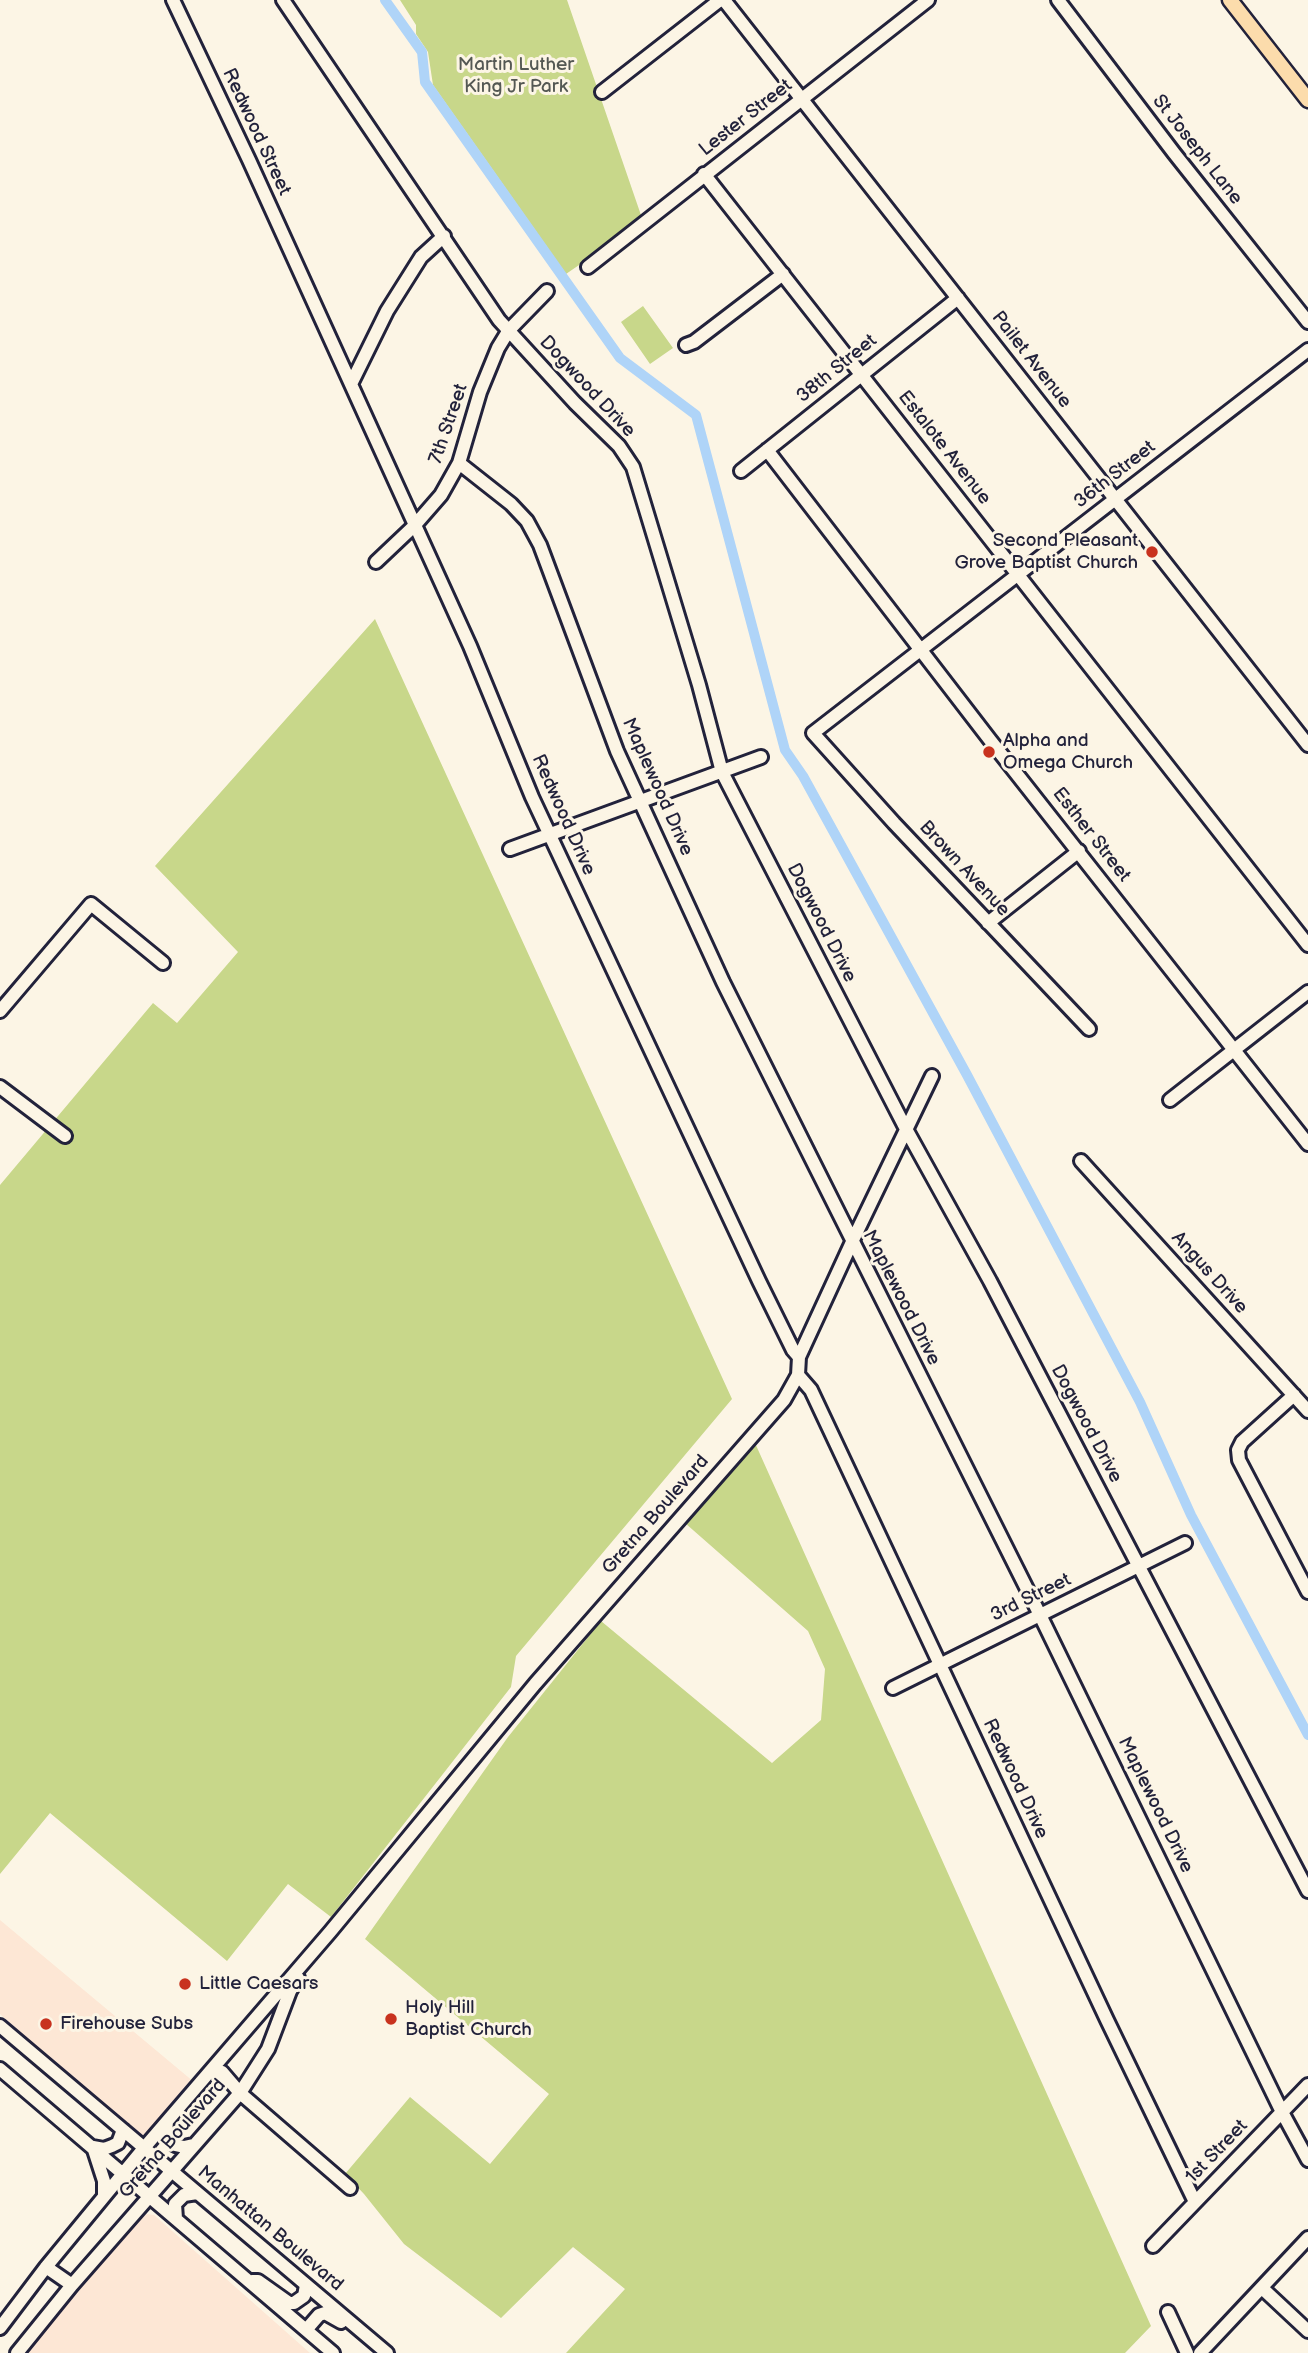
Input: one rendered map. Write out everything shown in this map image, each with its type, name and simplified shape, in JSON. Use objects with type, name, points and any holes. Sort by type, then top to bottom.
[{"type":"main road","points":[[1230,0],[1308,100]]},
{"type":"street","name":"Redwood Street","points":[[173,0],[304,281]]},
{"type":"street","name":"Dogwood Drive","points":[[283,0],[509,331],[619,446],[633,467],[699,685],[722,772],[906,1129],[990,1281],[1308,1891]]},
{"type":"street","points":[[602,92],[722,0]]},
{"type":"street","name":"Pailet Avenue","points":[[722,0],[802,98],[1308,744]]},
{"type":"street","name":"Lester Street","points":[[588,267],[928,0]]},
{"type":"street","name":"St Joseph Lane","points":[[1058,0],[1174,153],[1308,322]]},
{"type":"street","name":"Estalote Avenue","points":[[704,174],[1308,945]]},
{"type":"street","points":[[351,384],[387,311],[421,257],[444,236]]},
{"type":"street","points":[[686,345],[694,342],[783,274]]},
{"type":"street","name":"Redwood Drive","points":[[304,281],[470,646],[550,835],[759,1281],[799,1357]]},
{"type":"street","name":"7th Street","points":[[376,562],[414,526],[441,495],[458,463],[480,392],[498,348],[509,331],[547,291]]},
{"type":"street","name":"38th Street","points":[[741,471],[958,298]]},
{"type":"street","name":"36th Street","points":[[813,733],[1308,350]]},
{"type":"street","name":"Esther Street","points":[[767,450],[1308,1144]]},
{"type":"street","name":"Maplewood Drive","points":[[458,463],[511,504],[527,521],[540,545],[617,751],[723,982],[1040,1615],[1282,2112],[1308,2160]]},
{"type":"street","name":"Brown Avenue","points":[[813,733],[1088,1029]]},
{"type":"street","points":[[510,849],[761,757]]},
{"type":"street","points":[[988,923],[1079,851]]},
{"type":"street","points":[[0,1011],[91,904],[163,963]]},
{"type":"street","points":[[1170,1100],[1308,992]]},
{"type":"street","name":"Gretna Boulevard","points":[[0,2328],[122,2174],[330,1932],[535,1684],[784,1400],[798,1375],[799,1357],[932,1076]]},
{"type":"street","points":[[0,1087],[65,1136]]},
{"type":"street","name":"Angus Drive","points":[[1081,1161],[1308,1411]]},
{"type":"street","name":"Redwood Drive","points":[[798,1375],[811,1390],[1195,2202]]},
{"type":"street","points":[[1294,1395],[1242,1442],[1238,1450],[1239,1460],[1308,1592]]},
{"type":"street","name":"3rd Street","points":[[893,1688],[1185,1543]]},
{"type":"street","name":"Gretna Boulevard","points":[[17,2353],[148,2196],[240,2092],[268,2049],[290,1991],[330,1932]]},
{"type":"street","name":"Manhattan Boulevard","points":[[0,2027],[383,2350]]},
{"type":"street","points":[[0,2069],[333,2353]]},
{"type":"street","points":[[212,2070],[222,2073],[240,2092],[350,2188]]},
{"type":"street","name":"1st Street","points":[[1153,2246],[1308,2085]]},
{"type":"street","points":[[167,2122],[166,2132],[175,2145],[193,2145]]},
{"type":"street","points":[[93,2147],[112,2147],[118,2143],[123,2130]]},
{"type":"street","points":[[93,2147],[104,2181],[104,2196]]},
{"type":"street","points":[[176,2219],[175,2204],[184,2195],[197,2193]]},
{"type":"street","points":[[1200,2353],[1308,2238]]},
{"type":"street","points":[[46,2267],[72,2285]]},
{"type":"street","points":[[249,2281],[258,2281],[289,2302],[295,2303],[304,2296],[306,2285]]},
{"type":"street","points":[[1262,2288],[1308,2331]]},
{"type":"street","points":[[1168,2312],[1187,2353]]},
{"type":"street","points":[[306,2330],[319,2315],[325,2313],[333,2316],[368,2345],[383,2350]]},
{"type":"shaded area","points":[[0,1920],[194,2082],[145,2139],[93,2097],[0,2014]]},
{"type":"shaded area","points":[[146,2214],[154,2215],[310,2353],[27,2353],[132,2224]]},
{"type":"green space","name":"Martin Luther King Jr Park","points":[[400,0],[567,0],[643,221],[566,274],[433,85],[428,52],[416,34],[416,25]]},
{"type":"green space","points":[[643,306],[673,348],[650,364],[621,322]]},
{"type":"green space","points":[[375,619],[732,1399],[516,1656],[511,1687],[331,1917],[288,1884],[227,1961],[50,1813],[0,1874],[0,1185],[153,1003],[177,1023],[238,952],[155,866]]},
{"type":"green space","points":[[755,1443],[1151,2326],[1125,2353],[566,2353],[625,2289],[573,2247],[501,2318],[404,2244],[345,2174],[410,2097],[490,2164],[549,2094],[365,1939],[508,1737],[601,1621],[772,1763],[821,1720],[825,1669],[808,1631],[685,1523]]},
{"type":"waterway","points":[[385,0],[422,52],[425,82],[620,358],[696,415],[785,750],[803,776],[967,1075],[1140,1402],[1191,1515],[1308,1735]]},
{"type":"place","name":"Second Pleasant Grove Baptist Church","points":[[1152,552]]},
{"type":"place","name":"Alpha and Omega Church","points":[[989,752]]},
{"type":"place","name":"Little Caesars","points":[[185,1984]]},
{"type":"place","name":"Holy Hill Baptist Church","points":[[391,2019]]},
{"type":"place","name":"Firehouse Subs","points":[[46,2024]]}]
